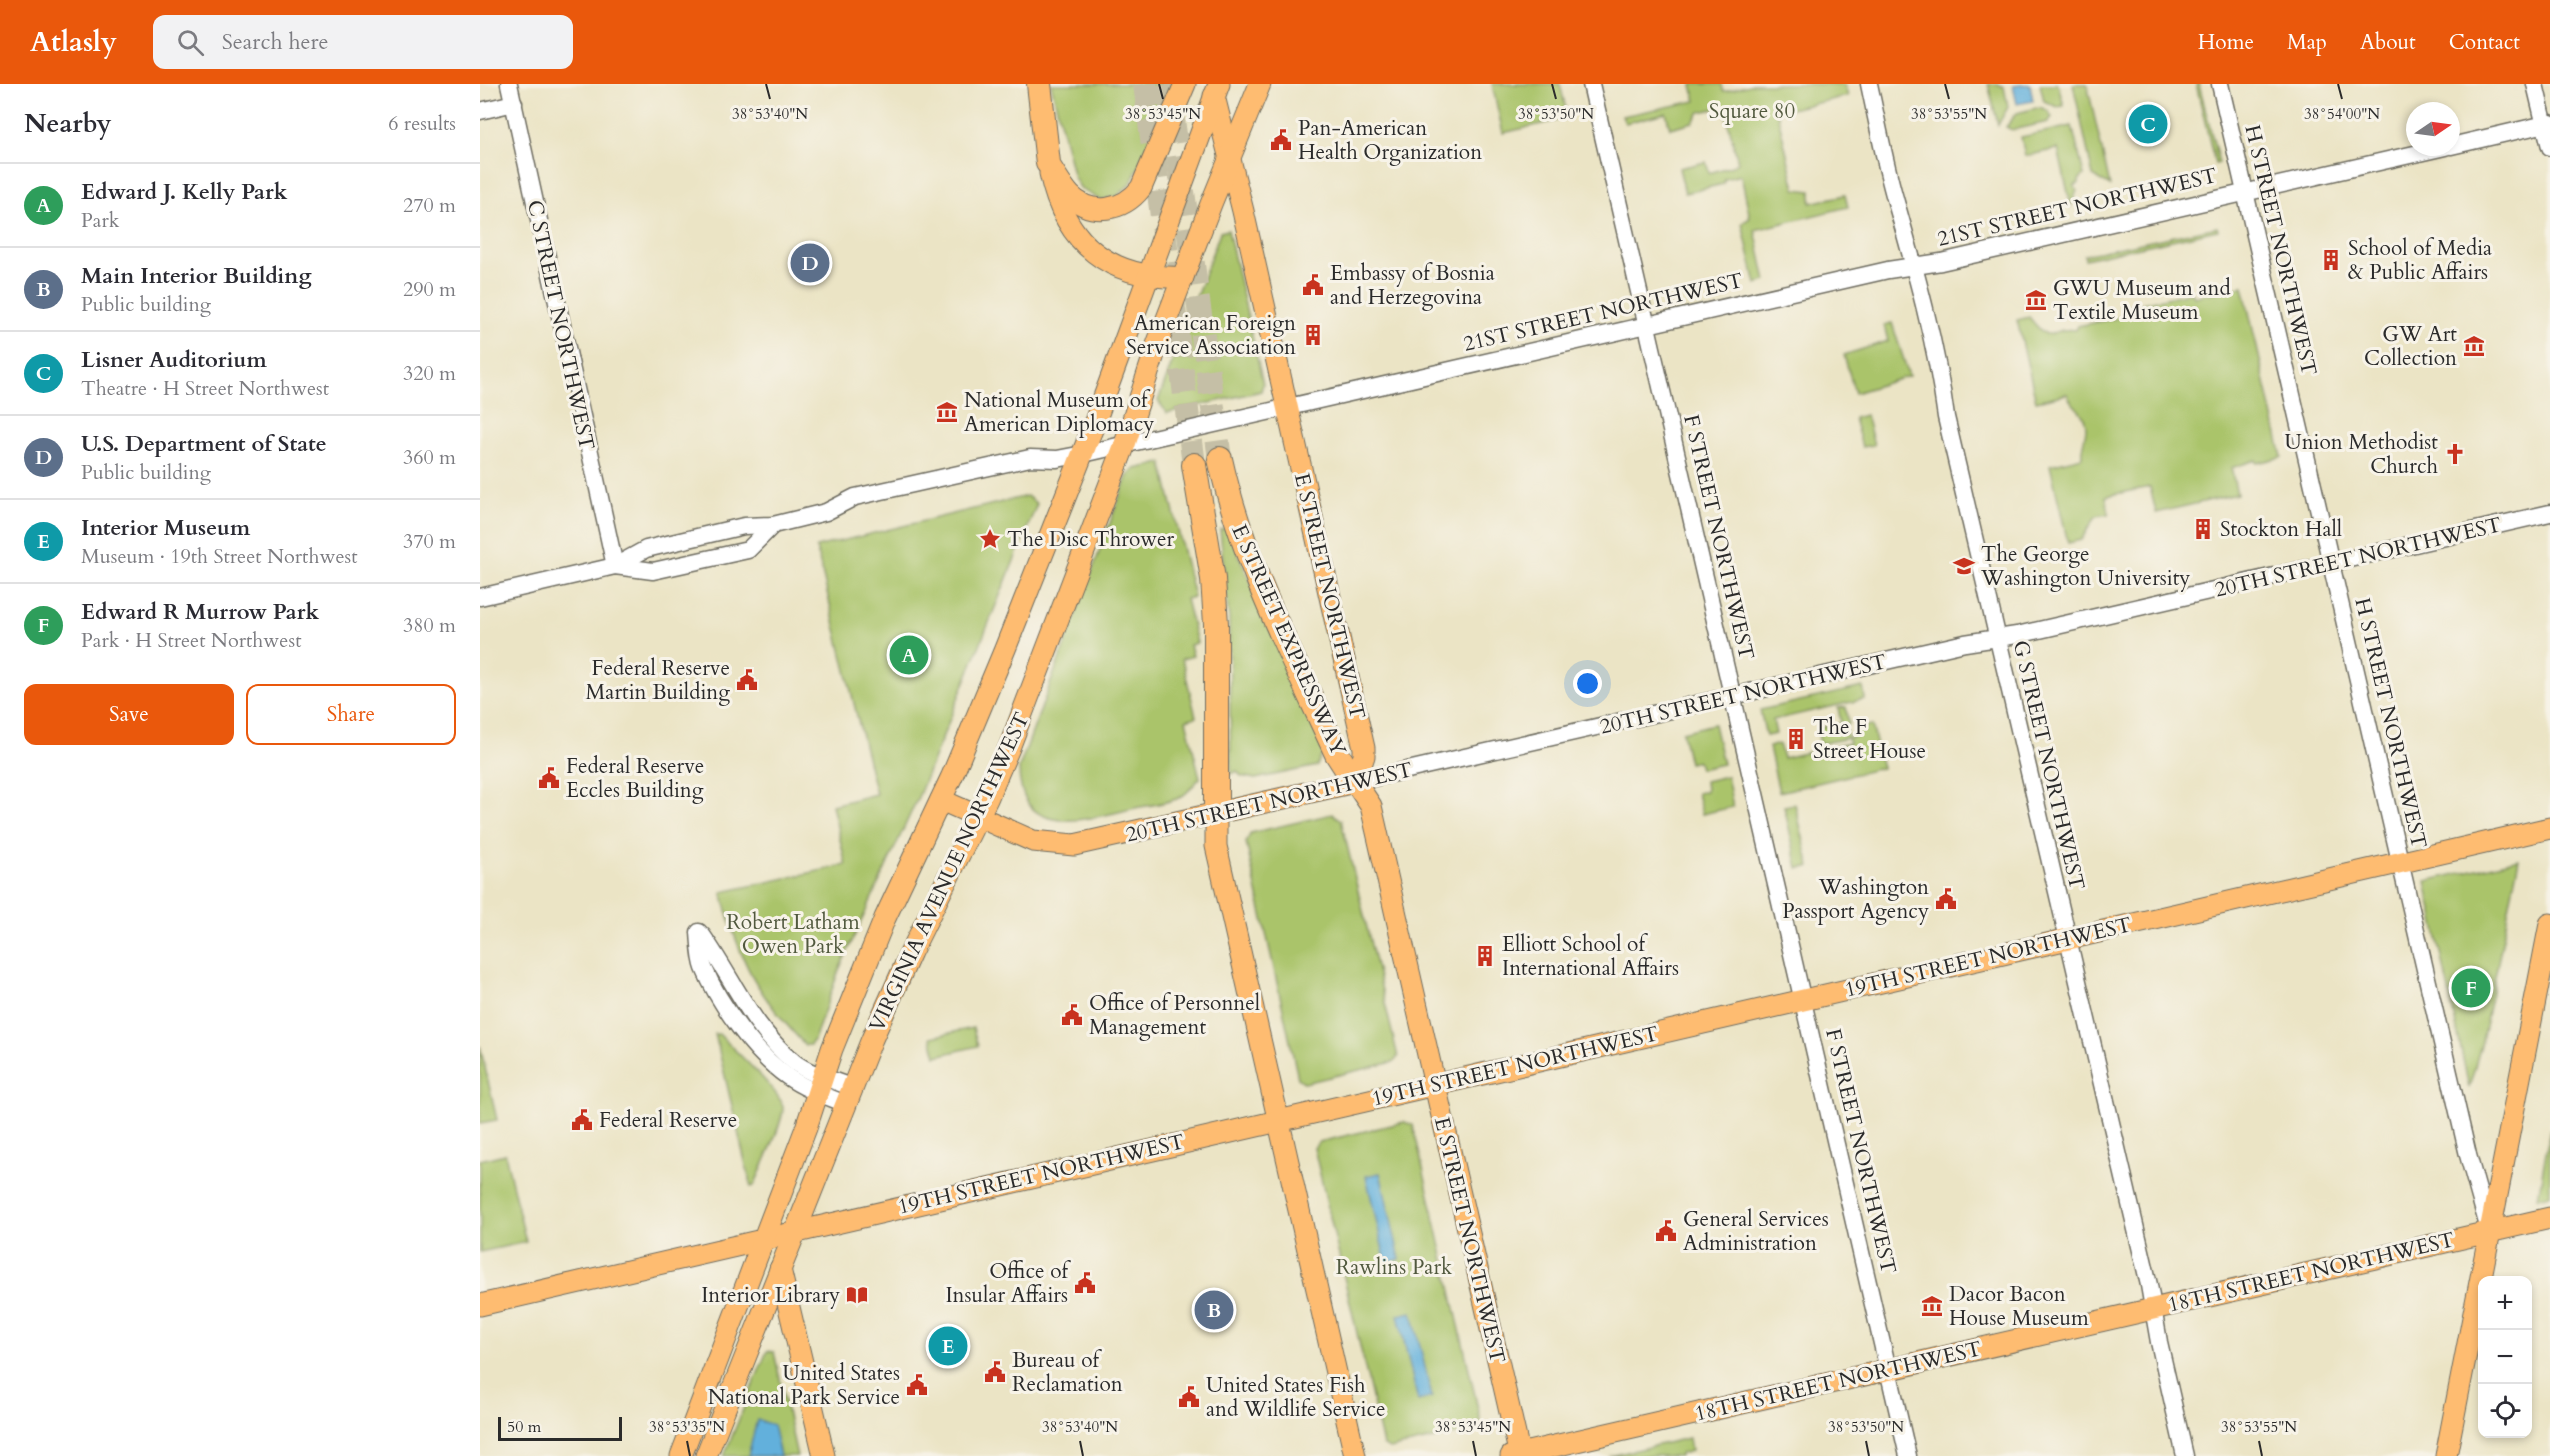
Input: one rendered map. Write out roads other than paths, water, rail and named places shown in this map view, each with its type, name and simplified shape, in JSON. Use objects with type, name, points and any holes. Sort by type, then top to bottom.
[{"type":"highway","points":[[1039,84],[1048,164]]},
{"type":"highway","name":"E STREET EXPRESSWAY","points":[[1220,459],[1235,519],[1252,567],[1337,754],[1355,782]]},
{"type":"highway","name":"E STREET EXPRESSWAY","points":[[1194,465],[1213,579],[1216,624],[1216,813]]},
{"type":"main road","points":[[1048,164],[1070,194],[1084,206],[1102,209],[1120,206],[1141,189],[1185,84]]},
{"type":"main road","name":"VIRGINIA AVENUE NORTHWEST","points":[[706,1456],[899,977],[978,818],[1013,738],[1125,444],[1158,342],[1260,84]]},
{"type":"main road","name":"VIRGINIA AVENUE NORTHWEST","points":[[681,1456],[885,918],[941,800],[1005,649],[1083,454],[1149,277],[1215,88]]},
{"type":"main road","name":"E STREET NORTHWEST","points":[[1215,88],[1364,747],[1364,756],[1355,782],[1371,806],[1517,1455]]},
{"type":"main road","points":[[1048,164],[1058,203],[1067,222],[1080,239],[1107,261],[1125,270],[1149,277],[1183,277]]},
{"type":"main road","name":"20TH STREET NORTHWEST","points":[[941,800],[1033,841],[1074,845],[1355,782]]},
{"type":"main road","points":[[1216,813],[1216,846],[1355,1456]]},
{"type":"main road","name":"19TH STREET NORTHWEST","points":[[480,1305],[796,1230],[2550,828]]},
{"type":"main road","points":[[2446,1456],[2550,924]]},
{"type":"main road","name":"18TH STREET NORTHWEST","points":[[1517,1455],[2550,1218]]},
{"type":"main road","points":[[780,1269],[824,1456]]},
{"type":"street","name":"C STREET NORTHWEST","points":[[509,84],[615,566]]},
{"type":"street","name":"F STREET NORTHWEST","points":[[1591,84],[1908,1456]]},
{"type":"street","name":"G STREET NORTHWEST","points":[[1869,84],[1894,194],[1940,370],[1946,417],[2068,938],[2185,1456]]},
{"type":"street","name":"H STREET NORTHWEST","points":[[2220,84],[2399,862],[2468,1155],[2489,1231]]},
{"type":"street","points":[[2535,84],[2547,124],[2550,147]]},
{"type":"street","points":[[480,111],[514,103]]},
{"type":"street","points":[[2460,144],[2547,124]]},
{"type":"street","name":"21ST STREET NORTHWEST","points":[[480,597],[615,566],[646,549],[744,526],[772,525],[826,512],[855,498],[1030,458],[1057,459],[1083,454],[1646,324],[2406,156]]},
{"type":"street","name":"20TH STREET NORTHWEST","points":[[1355,782],[2550,513]]},
{"type":"street","name":"21ST STREET NORTHWEST","points":[[615,566],[653,571],[748,550],[772,525]]},
{"type":"street","points":[[820,1085],[773,1040],[737,994],[699,932],[703,966],[720,998],[764,1055],[786,1076],[850,1096]]},
{"type":"water","points":[[2030,84],[2033,101],[2017,104],[2013,86]]},
{"type":"water","points":[[1380,1173],[1400,1259],[1386,1263],[1366,1176]]},
{"type":"water","points":[[1412,1312],[1432,1397],[1418,1401],[1398,1315]]},
{"type":"water","points":[[757,1420],[773,1425],[780,1456],[748,1456]]},
{"type":"tunnel","points":[[1145,84],[1194,465]]},
{"type":"tunnel","points":[[1168,84],[1220,459]]},
{"type":"place","name":"Lisner Auditorium","points":[[2148,124]]},
{"type":"place","name":"Pan-American Health Organization","points":[[1281,140]]},
{"type":"place","name":"School of Media & Public Affairs","points":[[2331,260]]},
{"type":"place","name":"U.S. Department of State","points":[[810,263]]},
{"type":"place","name":"Embassy of Bosnia and Herzegovina","points":[[1313,285]]},
{"type":"place","name":"GWU Museum and Textile Museum","points":[[2036,300]]},
{"type":"place","name":"American Foreign Service Association","points":[[1313,335]]},
{"type":"place","name":"GW Art Collection","points":[[2474,346]]},
{"type":"place","name":"National Museum of American Diplomacy","points":[[947,412]]},
{"type":"place","name":"Union Methodist Church","points":[[2455,454]]},
{"type":"place","name":"Stockton Hall","points":[[2203,529]]},
{"type":"place","name":"The Disc Thrower","points":[[990,539]]},
{"type":"place","name":"The George Washington University","points":[[1964,566]]},
{"type":"place","name":"Edward J. Kelly Park","points":[[909,655]]},
{"type":"place","name":"Federal Reserve Martin Building","points":[[747,680]]},
{"type":"place","name":"The F Street House","points":[[1796,739]]},
{"type":"place","name":"Federal Reserve Eccles Building","points":[[549,778]]},
{"type":"place","name":"Washington Passport Agency","points":[[1946,899]]},
{"type":"place","name":"Elliott School of International Affairs","points":[[1485,956]]},
{"type":"place","name":"Edward R Murrow Park","points":[[2471,988]]},
{"type":"place","name":"Office of Personnel Management","points":[[1072,1015]]},
{"type":"place","name":"Federal Reserve","points":[[582,1120]]},
{"type":"place","name":"General Services Administration","points":[[1666,1231]]},
{"type":"place","name":"Office of Insular Affairs","points":[[1085,1283]]},
{"type":"place","name":"Interior Library","points":[[857,1295]]},
{"type":"place","name":"Dacor Bacon House Museum","points":[[1932,1306]]},
{"type":"place","name":"Main Interior Building","points":[[1214,1310]]},
{"type":"place","name":"Interior Museum","points":[[948,1346]]},
{"type":"place","name":"Bureau of Reclamation","points":[[995,1372]]},
{"type":"place","name":"United States National Park Service","points":[[917,1385]]},
{"type":"place","name":"United States Fish and Wildlife Service","points":[[1189,1397]]},
{"type":"park label","name":"Square 80","points":[[1752,111]]},
{"type":"park label","name":"Robert Latham Owen Park","points":[[793,934]]},
{"type":"park label","name":"Rawlins Park","points":[[1394,1267]]}]
